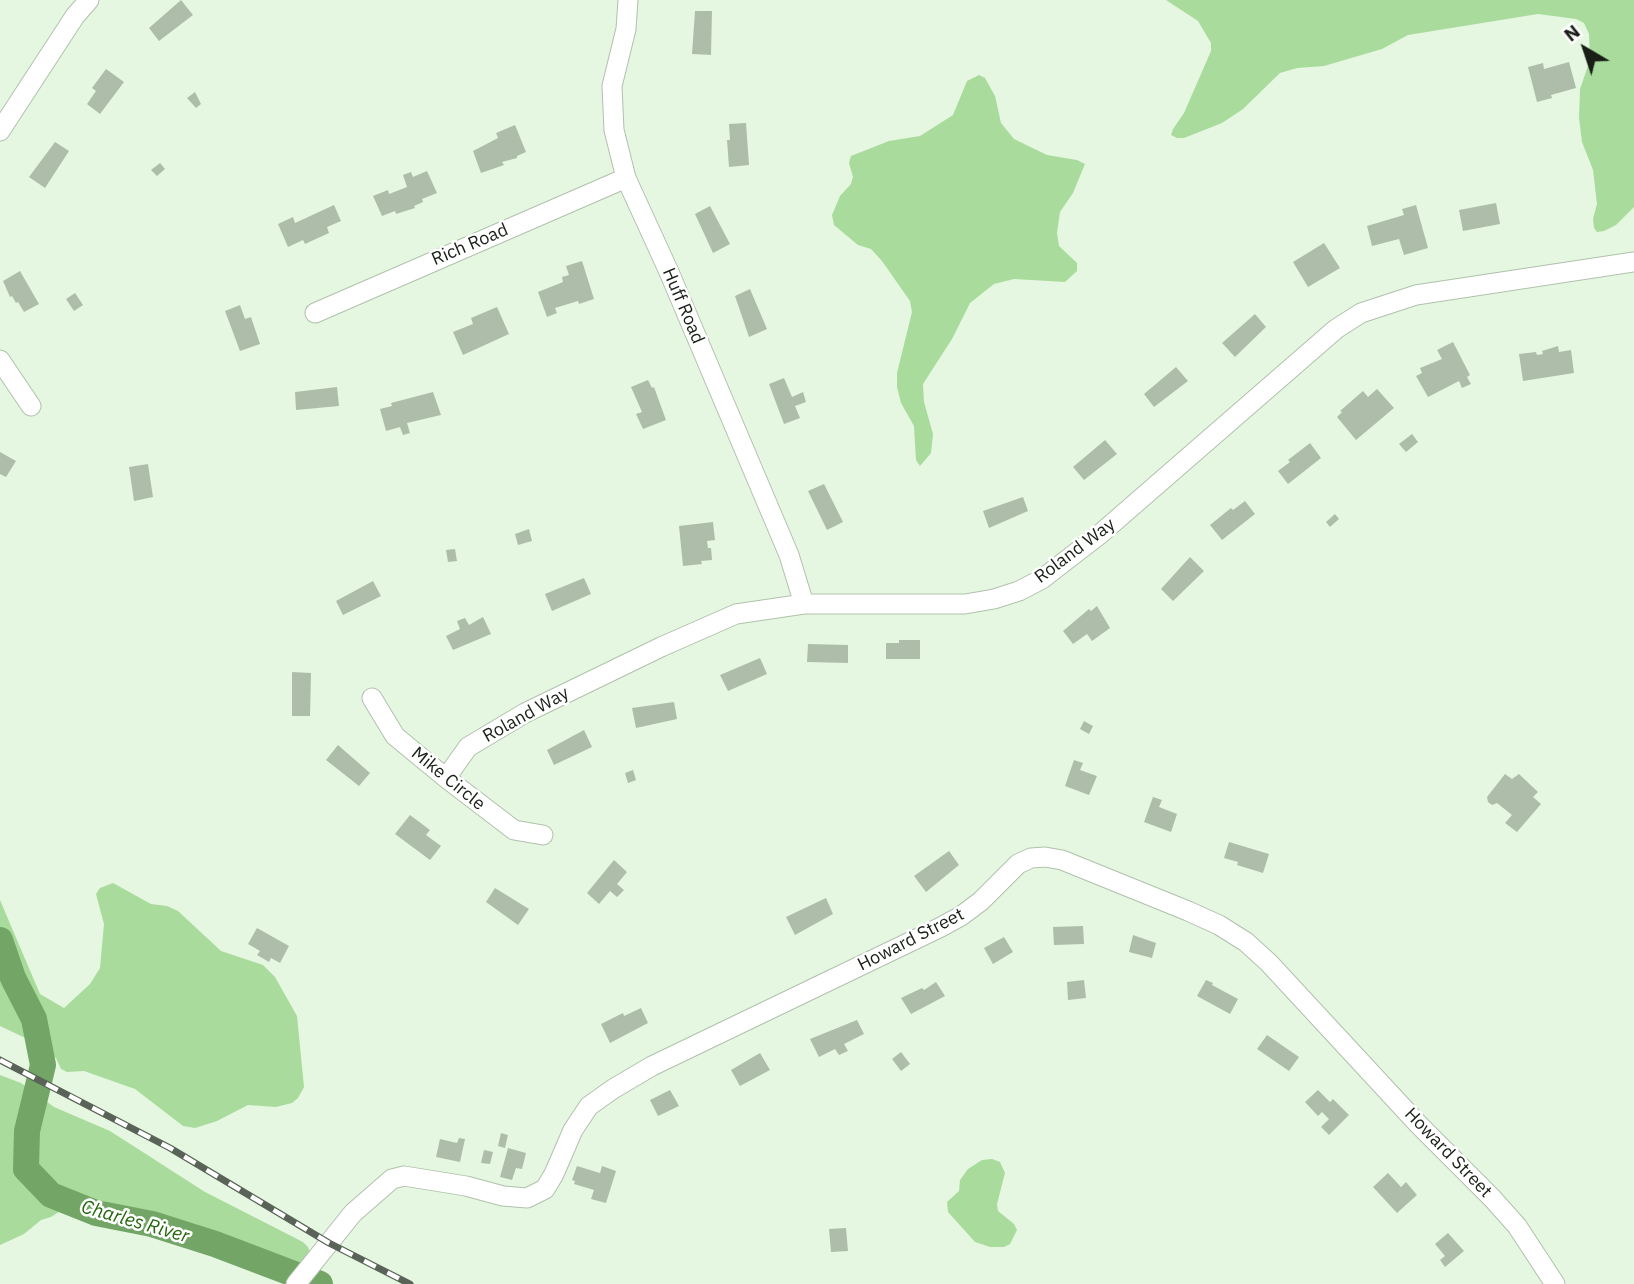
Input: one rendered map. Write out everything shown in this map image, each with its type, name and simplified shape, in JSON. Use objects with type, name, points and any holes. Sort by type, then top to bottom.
[{"type":"street","points":[[0,131],[75,16],[89,0]]},
{"type":"street","name":"Huff Road","points":[[628,0],[626,29],[611,86],[614,131],[626,178],[669,272],[789,555],[804,604]]},
{"type":"street","name":"Rich Road","points":[[315,313],[626,178]]},
{"type":"street","name":"Roland Way","points":[[446,778],[468,747],[524,713],[736,614],[804,604],[965,604],[1019,591],[1042,579],[1074,556],[1336,330],[1361,313],[1416,295],[1634,262]]},
{"type":"street","points":[[0,360],[31,406]]},
{"type":"street","name":"Mike Circle","points":[[372,698],[395,736],[446,778],[514,830],[543,835]]},
{"type":"street","name":"Howard Street","points":[[296,1284],[353,1213],[392,1179],[404,1176],[466,1186],[503,1196],[527,1198],[545,1189],[573,1130],[589,1106],[613,1089],[652,1066],[941,927],[981,901],[1018,864],[1031,858],[1045,857],[1062,860],[1188,911],[1219,925],[1246,942],[1492,1198],[1517,1226],[1555,1284]]},
{"type":"green space","points":[[1166,0],[1634,0],[1634,207],[1616,225],[1597,232],[1594,228],[1593,219],[1597,204],[1593,170],[1582,142],[1579,118],[1580,89],[1590,60],[1589,34],[1584,23],[1576,19],[1538,14],[1408,35],[1382,49],[1324,66],[1297,68],[1280,73],[1243,109],[1222,123],[1184,138],[1177,138],[1171,135],[1173,129],[1184,113],[1211,51],[1211,43],[1198,21]]},
{"type":"green space","points":[[979,75],[985,78],[995,96],[1001,123],[1014,139],[1047,155],[1085,164],[1073,193],[1060,212],[1057,233],[1059,246],[1077,263],[1077,271],[1065,282],[1014,279],[994,284],[970,303],[952,339],[923,384],[924,402],[933,434],[931,453],[920,466],[916,460],[914,426],[901,403],[897,387],[897,373],[912,312],[910,301],[882,261],[871,249],[858,245],[834,225],[832,215],[840,196],[851,184],[851,156],[889,141],[920,136],[953,115],[967,81]]},
{"type":"green space","points":[[113,883],[151,904],[178,911],[221,951],[263,965],[275,977],[297,1016],[304,1087],[298,1098],[292,1103],[276,1107],[248,1105],[217,1121],[195,1128],[183,1126],[135,1089],[84,1071],[67,1072],[61,1069],[56,1058],[40,1045],[0,1026],[0,900],[40,994],[64,1008],[90,984],[100,968],[104,924],[96,894],[100,888]]},
{"type":"green space","points":[[0,1075],[21,1083],[54,1107],[110,1131],[205,1192],[303,1242],[311,1255],[299,1266],[245,1242],[223,1238],[195,1224],[102,1201],[70,1200],[62,1210],[41,1220],[24,1234],[0,1245]]},
{"type":"green space","points":[[982,1160],[1000,1162],[1005,1173],[997,1204],[998,1211],[1014,1224],[1017,1230],[1010,1244],[1004,1247],[990,1247],[975,1242],[948,1212],[947,1202],[959,1191],[960,1180],[968,1169]]},
{"type":"building","points":[[181,0],[193,15],[159,41],[149,28]]},
{"type":"building","points":[[695,11],[712,11],[711,55],[692,54]]},
{"type":"building","points":[[1569,62],[1576,88],[1537,102],[1528,67],[1543,63],[1544,69]]},
{"type":"building","points":[[106,69],[124,82],[100,114],[87,104],[96,91],[92,88]]},
{"type":"building","points":[[195,92],[201,104],[196,108],[187,98]]},
{"type":"building","points":[[746,123],[749,165],[729,167],[729,124]]},
{"type":"building","points":[[515,125],[526,152],[502,162],[504,165],[481,173],[473,151],[498,138],[496,133]]},
{"type":"building","points":[[55,142],[69,151],[45,188],[29,177]]},
{"type":"building","points":[[160,163],[165,169],[157,176],[151,170]]},
{"type":"building","points":[[427,171],[437,193],[422,199],[423,202],[414,206],[415,208],[382,216],[373,196],[388,190],[389,194],[407,187],[403,175],[411,172],[413,177]]},
{"type":"building","points":[[1496,203],[1500,224],[1463,231],[1459,210]]},
{"type":"building","points":[[334,205],[341,221],[327,227],[329,233],[305,244],[303,240],[288,247],[278,224],[293,217],[295,223]]},
{"type":"building","points":[[1416,205],[1428,248],[1404,255],[1399,239],[1372,246],[1367,226],[1404,215],[1402,209]]},
{"type":"building","points":[[710,206],[730,244],[713,253],[695,214]]},
{"type":"building","points":[[1324,243],[1340,268],[1308,287],[1293,262]]},
{"type":"building","points":[[582,261],[594,299],[555,308],[557,313],[547,317],[538,292],[563,282],[562,277],[569,275],[566,266]]},
{"type":"building","points":[[20,271],[39,304],[24,312],[18,302],[10,297],[3,281]]},
{"type":"building","points":[[750,289],[767,329],[749,337],[735,296]]},
{"type":"building","points":[[75,293],[83,305],[74,311],[66,299]]},
{"type":"building","points":[[240,305],[245,319],[251,317],[260,344],[240,351],[225,311]]},
{"type":"building","points":[[497,307],[509,334],[463,355],[453,332],[473,324],[471,318]]},
{"type":"building","points":[[1255,314],[1266,327],[1235,357],[1222,343]]},
{"type":"building","points":[[1453,342],[1470,375],[1467,377],[1471,384],[1462,388],[1459,381],[1428,397],[1416,376],[1422,373],[1420,368],[1442,359],[1437,350]]},
{"type":"building","points":[[1558,346],[1559,352],[1571,350],[1574,373],[1523,381],[1519,354],[1543,354],[1542,351]]},
{"type":"building","points":[[1176,367],[1188,381],[1154,407],[1144,394]]},
{"type":"building","points":[[784,378],[792,397],[803,392],[806,402],[795,406],[800,418],[784,424],[769,384]]},
{"type":"building","points":[[648,380],[652,388],[654,387],[666,420],[643,429],[636,414],[642,412],[631,387]]},
{"type":"building","points":[[337,387],[339,406],[296,410],[295,392]]},
{"type":"building","points":[[1377,389],[1394,408],[1356,440],[1337,417],[1342,412],[1340,411],[1363,391],[1368,397]]},
{"type":"building","points":[[433,392],[441,415],[407,423],[410,433],[403,435],[400,427],[386,431],[380,409],[392,406],[391,403]]},
{"type":"building","points":[[1412,434],[1418,442],[1406,452],[1399,444]]},
{"type":"building","points":[[1105,440],[1117,454],[1084,480],[1073,467]]},
{"type":"building","points":[[1310,443],[1321,458],[1288,484],[1278,471]]},
{"type":"building","points":[[0,452],[16,461],[6,477],[0,474]]},
{"type":"building","points":[[148,464],[153,497],[134,501],[129,467]]},
{"type":"building","points":[[824,484],[843,522],[827,530],[808,491]]},
{"type":"building","points":[[1023,497],[1028,511],[989,528],[983,511]]},
{"type":"building","points":[[1245,501],[1255,514],[1222,540],[1210,525],[1231,508],[1233,510]]},
{"type":"building","points":[[1335,514],[1339,519],[1330,527],[1326,522]]},
{"type":"building","points":[[713,522],[715,540],[707,541],[712,560],[683,566],[679,526]]},
{"type":"building","points":[[529,529],[532,541],[518,545],[515,534]]},
{"type":"building","points":[[455,549],[457,561],[448,562],[446,550]]},
{"type":"building","points":[[1190,557],[1204,571],[1173,601],[1161,589]]},
{"type":"building","points":[[584,578],[591,594],[552,611],[545,594]]},
{"type":"building","points":[[373,581],[381,596],[343,615],[336,601]]},
{"type":"building","points":[[1097,606],[1110,628],[1092,641],[1087,634],[1073,644],[1063,631],[1089,609],[1091,611]]},
{"type":"building","points":[[483,617],[491,634],[453,650],[446,636],[460,629],[457,621],[465,618],[469,625]]},
{"type":"building","points":[[899,640],[920,640],[920,659],[886,659],[886,643],[899,643]]},
{"type":"building","points":[[808,644],[848,645],[848,663],[807,662]]},
{"type":"building","points":[[760,658],[767,674],[728,691],[720,675]]},
{"type":"building","points":[[292,672],[311,673],[310,716],[292,716]]},
{"type":"building","points":[[674,702],[677,719],[636,728],[632,708]]},
{"type":"building","points":[[1084,721],[1093,726],[1089,734],[1080,729]]},
{"type":"building","points":[[584,730],[592,747],[554,765],[547,750]]},
{"type":"building","points":[[338,745],[370,773],[359,786],[326,760]]},
{"type":"building","points":[[1074,760],[1083,763],[1080,770],[1097,776],[1089,795],[1065,786]]},
{"type":"building","points":[[633,770],[636,780],[628,783],[625,773]]},
{"type":"building","points":[[1505,774],[1512,779],[1519,774],[1538,792],[1533,797],[1541,804],[1517,832],[1505,823],[1512,815],[1497,803],[1492,805],[1488,802],[1487,797]]},
{"type":"building","points":[[1153,797],[1162,800],[1159,807],[1177,814],[1171,832],[1144,822]]},
{"type":"building","points":[[410,815],[430,830],[426,835],[441,846],[430,860],[395,834]]},
{"type":"building","points":[[1229,842],[1269,854],[1263,873],[1224,858]]},
{"type":"building","points":[[949,851],[959,865],[926,892],[914,876]]},
{"type":"building","points":[[614,860],[627,872],[617,884],[624,890],[617,897],[610,891],[599,904],[587,893]]},
{"type":"building","points":[[495,888],[529,909],[518,925],[486,902]]},
{"type":"building","points":[[826,898],[833,914],[795,935],[786,917]]},
{"type":"building","points":[[1083,926],[1084,944],[1054,945],[1053,927]]},
{"type":"building","points":[[257,928],[289,946],[280,963],[271,958],[269,962],[257,955],[260,951],[248,944]]},
{"type":"building","points":[[1133,935],[1156,943],[1152,958],[1129,952]]},
{"type":"building","points":[[1004,937],[1013,952],[993,964],[984,948]]},
{"type":"building","points":[[1084,980],[1086,998],[1068,1000],[1067,982]]},
{"type":"building","points":[[1206,980],[1238,999],[1230,1014],[1197,996]]},
{"type":"building","points":[[936,982],[945,996],[911,1014],[901,998],[922,988],[924,990]]},
{"type":"building","points":[[641,1008],[648,1023],[610,1043],[601,1024]]},
{"type":"building","points":[[857,1020],[864,1034],[844,1044],[848,1051],[839,1055],[835,1049],[819,1057],[810,1039]]},
{"type":"building","points":[[1267,1035],[1299,1057],[1289,1071],[1257,1049]]},
{"type":"building","points":[[901,1052],[910,1064],[901,1071],[892,1059]]},
{"type":"building","points":[[760,1053],[770,1070],[740,1086],[731,1070]]},
{"type":"building","points":[[670,1090],[679,1106],[658,1116],[650,1100]]},
{"type":"building","points":[[1318,1090],[1330,1102],[1333,1099],[1349,1115],[1329,1135],[1321,1127],[1329,1119],[1322,1112],[1318,1116],[1305,1102]]},
{"type":"building","points":[[501,1133],[508,1135],[505,1148],[498,1146]]},
{"type":"building","points":[[459,1138],[465,1139],[460,1162],[436,1157],[440,1139],[457,1143]]},
{"type":"building","points":[[508,1148],[526,1153],[522,1169],[516,1168],[512,1180],[500,1177]]},
{"type":"building","points":[[484,1150],[493,1152],[490,1164],[481,1163]]},
{"type":"building","points":[[577,1166],[600,1173],[602,1166],[616,1171],[606,1203],[591,1199],[594,1190],[574,1184],[575,1181],[572,1180]]},
{"type":"building","points":[[1388,1173],[1401,1187],[1406,1182],[1417,1195],[1397,1213],[1373,1187]]},
{"type":"building","points":[[846,1228],[848,1251],[831,1252],[829,1229]]},
{"type":"building","points":[[1448,1233],[1464,1251],[1445,1267],[1440,1260],[1445,1256],[1435,1244]]},
{"type":"waterway","name":"Charles River","points":[[0,940],[13,978],[34,1019],[43,1065],[27,1131],[26,1169],[51,1195],[96,1213],[152,1224],[215,1244],[320,1284]]},
{"type":"railway","points":[[0,1060],[170,1148],[329,1243],[410,1284]]}]
